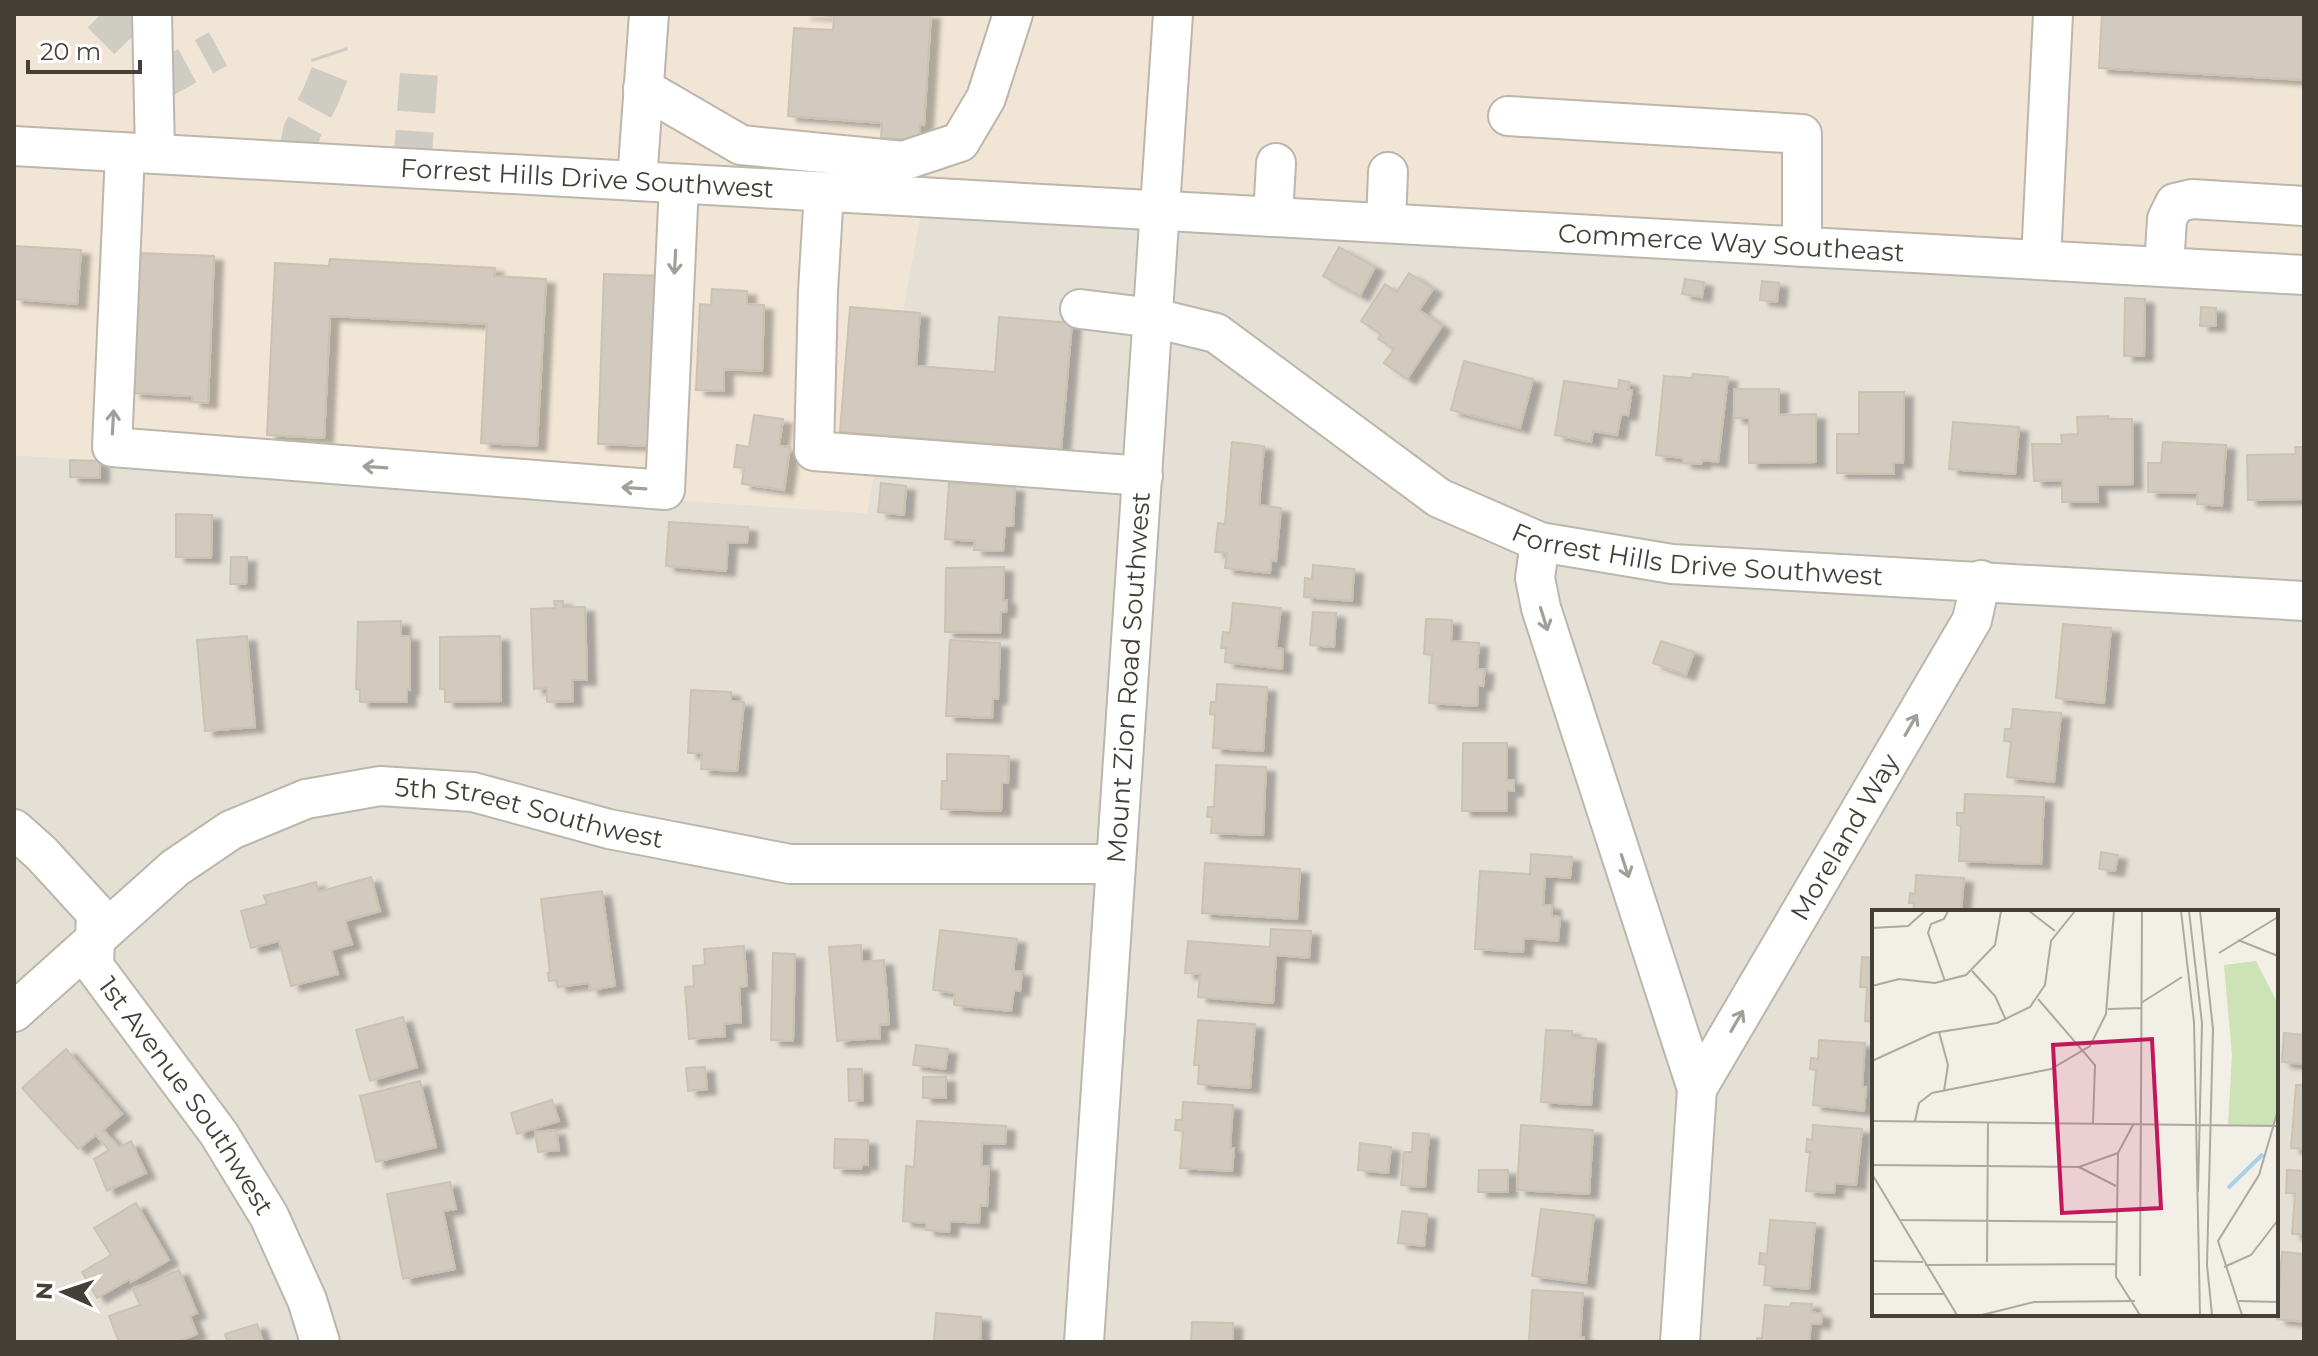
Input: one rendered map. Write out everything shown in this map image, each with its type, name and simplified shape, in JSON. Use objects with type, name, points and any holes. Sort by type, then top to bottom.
[{"type":"street","points":[[152,14],[153,52],[140,153],[112,447],[665,490],[679,184]]},
{"type":"street","points":[[637,181],[649,14]]},
{"type":"street","points":[[643,88],[741,145],[903,161],[960,142],[986,98],[1013,14]]},
{"type":"street","name":"Mount Zion Road Southwest","points":[[1084,1342],[1173,14]]},
{"type":"street","points":[[2041,260],[2053,14]]},
{"type":"street","points":[[1508,116],[1802,134],[1802,247]]},
{"type":"street","name":"Forrest Hills Drive Southwest","points":[[14,146],[1160,211]]},
{"type":"street","points":[[1273,217],[1276,163]]},
{"type":"street","points":[[1386,223],[1388,172]]},
{"type":"street","points":[[824,192],[814,451],[1143,476]]},
{"type":"street","points":[[2164,267],[2167,219],[2175,203],[2192,199],[2304,206]]},
{"type":"street","name":"Commerce Way Southeast","points":[[1160,211],[2304,275]]},
{"type":"street","name":"Forrest Hills Drive Southwest","points":[[1080,309],[1154,318],[1216,333],[1439,498],[1540,542],[1672,564],[2304,601]]},
{"type":"street","name":"Moreland Way","points":[[1540,542],[1535,578],[1541,608],[1697,1089],[1680,1342]]},
{"type":"street","name":"Moreland Way","points":[[1697,1089],[1972,620],[1981,580]]},
{"type":"street","name":"5th Street Southwest","points":[[14,1012],[175,868],[231,830],[306,799],[380,786],[473,792],[609,829],[790,864],[1116,864]]},
{"type":"street","name":"1st Avenue Southwest","points":[[14,829],[41,853],[96,913],[94,966],[219,1134],[269,1216],[307,1300],[320,1342]]},
{"type":"shaded area","points":[[14,14],[2304,14],[2304,286],[923,200],[867,513],[14,455]]},
{"type":"shaded area","points":[[923,200],[2304,286],[2304,1342],[14,1342],[14,455],[866,513]]},
{"type":"building","points":[[802,14],[931,14],[924,125],[920,124],[920,140],[881,138],[882,123],[788,116],[794,28],[833,30],[834,16]]},
{"type":"building","points":[[2102,14],[2304,14],[2304,80],[2099,68]]},
{"type":"building","points":[[14,246],[81,250],[77,304],[14,299]]},
{"type":"building","points":[[1339,247],[1375,267],[1360,296],[1323,276]]},
{"type":"building","points":[[137,253],[214,256],[208,403],[192,402],[192,396],[132,393]]},
{"type":"building","points":[[330,259],[495,268],[494,276],[546,279],[537,446],[481,443],[487,324],[330,316],[324,438],[267,435],[275,263],[329,266]]},
{"type":"building","points":[[1409,273],[1433,289],[1419,310],[1442,326],[1407,379],[1384,363],[1394,349],[1378,339],[1381,334],[1361,321],[1385,284],[1397,292]]},
{"type":"building","points":[[604,274],[662,276],[655,446],[598,444]]},
{"type":"building","points":[[1685,279],[1704,282],[1702,297],[1682,294]]},
{"type":"building","points":[[1762,281],[1779,283],[1777,302],[1760,300]]},
{"type":"building","points":[[712,289],[747,291],[747,304],[764,305],[762,371],[724,369],[724,391],[696,390],[700,304],[711,305]]},
{"type":"building","points":[[2125,298],[2145,299],[2144,356],[2124,356]]},
{"type":"building","points":[[850,307],[920,313],[916,366],[995,372],[999,317],[1072,323],[1061,449],[840,432]]},
{"type":"building","points":[[2201,307],[2216,308],[2216,326],[2200,326]]},
{"type":"building","points":[[1464,361],[1533,379],[1520,428],[1451,410]]},
{"type":"building","points":[[1693,374],[1728,377],[1718,462],[1702,460],[1701,464],[1683,463],[1683,458],[1656,455],[1664,376],[1692,378]]},
{"type":"building","points":[[1619,380],[1630,382],[1628,390],[1632,390],[1628,415],[1621,414],[1617,435],[1593,431],[1591,442],[1555,435],[1564,381],[1618,389]]},
{"type":"building","points":[[1734,389],[1779,389],[1779,415],[1816,414],[1816,462],[1749,463],[1749,418],[1734,418]]},
{"type":"building","points":[[1859,392],[1904,392],[1903,463],[1893,463],[1894,474],[1837,473],[1837,434],[1859,434]]},
{"type":"building","points":[[754,415],[783,419],[779,446],[790,447],[784,490],[742,484],[744,468],[734,467],[737,445],[749,447]]},
{"type":"building","points":[[2108,416],[2108,419],[2132,419],[2133,484],[2097,485],[2098,502],[2062,502],[2062,480],[2034,481],[2032,444],[2062,444],[2061,435],[2078,434],[2077,417]]},
{"type":"building","points":[[1953,422],[2019,427],[2015,474],[1949,469]]},
{"type":"building","points":[[1232,442],[1264,446],[1259,505],[1281,508],[1276,561],[1271,560],[1270,573],[1225,568],[1227,553],[1215,552],[1218,523],[1225,524]]},
{"type":"building","points":[[2163,442],[2226,445],[2222,506],[2197,504],[2198,493],[2148,492],[2148,463],[2161,463]]},
{"type":"building","points":[[2295,447],[2304,447],[2304,499],[2248,500],[2247,455],[2296,454]]},
{"type":"building","points":[[70,460],[100,461],[100,478],[70,477]]},
{"type":"building","points":[[881,483],[906,486],[904,515],[878,512]]},
{"type":"building","points":[[949,483],[1015,487],[1013,526],[1005,526],[1003,551],[974,550],[975,541],[945,539]]},
{"type":"building","points":[[176,514],[212,515],[211,558],[176,557]]},
{"type":"building","points":[[669,522],[748,527],[747,543],[728,542],[726,571],[666,566]]},
{"type":"building","points":[[231,557],[247,557],[246,584],[230,584]]},
{"type":"building","points":[[1313,565],[1354,569],[1352,601],[1304,597],[1305,578],[1312,579]]},
{"type":"building","points":[[1004,567],[1003,600],[1007,600],[1006,612],[1001,612],[1000,633],[945,632],[946,568]]},
{"type":"building","points":[[554,601],[563,601],[563,607],[585,607],[587,680],[572,680],[573,701],[547,702],[547,688],[534,689],[531,609],[555,608]]},
{"type":"building","points":[[1233,603],[1281,608],[1276,648],[1283,649],[1282,669],[1225,662],[1226,648],[1221,648],[1223,632],[1230,633]]},
{"type":"building","points":[[1313,612],[1336,613],[1334,647],[1310,645]]},
{"type":"building","points":[[1426,619],[1452,620],[1451,641],[1479,643],[1477,669],[1485,669],[1483,686],[1478,685],[1477,706],[1429,703],[1432,655],[1424,654]]},
{"type":"building","points":[[401,621],[401,636],[410,636],[410,690],[407,689],[407,702],[360,702],[360,690],[356,689],[358,622]]},
{"type":"building","points":[[2063,624],[2111,628],[2104,703],[2056,698]]},
{"type":"building","points":[[247,636],[255,727],[205,731],[197,640]]},
{"type":"building","points":[[500,636],[501,701],[445,702],[445,689],[440,689],[440,637]]},
{"type":"building","points":[[950,640],[1000,643],[998,699],[993,699],[992,718],[946,716]]},
{"type":"building","points":[[1661,641],[1694,652],[1686,675],[1653,663]]},
{"type":"building","points":[[1217,684],[1267,687],[1263,751],[1213,748],[1215,715],[1210,714],[1211,702],[1216,702]]},
{"type":"building","points":[[691,690],[731,692],[731,701],[744,702],[737,771],[701,769],[702,753],[688,753]]},
{"type":"building","points":[[2013,709],[2061,713],[2054,782],[2007,777],[2011,742],[2004,741],[2005,729],[2011,729]]},
{"type":"building","points":[[1463,743],[1507,743],[1507,780],[1514,780],[1514,791],[1507,791],[1507,811],[1462,811]]},
{"type":"building","points":[[947,754],[1009,756],[1008,783],[1002,783],[1001,811],[941,809],[942,781],[947,781]]},
{"type":"building","points":[[1216,765],[1266,767],[1263,835],[1211,833],[1212,817],[1207,817],[1208,807],[1214,807]]},
{"type":"building","points":[[1965,794],[2044,797],[2041,864],[1959,861],[1961,826],[1957,825],[1957,813],[1964,813]]},
{"type":"building","points":[[2101,852],[2118,855],[2115,871],[2099,869]]},
{"type":"building","points":[[1531,854],[1572,857],[1570,878],[1545,876],[1543,905],[1552,905],[1552,916],[1560,917],[1558,941],[1524,938],[1523,952],[1475,949],[1480,871],[1530,874]]},
{"type":"building","points":[[1205,863],[1300,869],[1297,919],[1202,913]]},
{"type":"building","points":[[1916,875],[1964,878],[1961,910],[1913,910],[1914,903],[1909,903],[1910,893],[1915,894]]},
{"type":"building","points":[[371,877],[380,911],[345,921],[352,944],[331,950],[338,974],[291,986],[279,941],[251,948],[241,911],[267,904],[264,896],[316,882],[318,892]]},
{"type":"building","points":[[602,891],[615,986],[590,990],[589,983],[558,987],[557,980],[549,981],[541,899]]},
{"type":"building","points":[[1271,929],[1311,931],[1309,958],[1276,955],[1273,1003],[1198,997],[1200,974],[1185,973],[1188,941],[1270,947]]},
{"type":"building","points":[[940,930],[1017,939],[1013,971],[1022,972],[1020,991],[1014,990],[1011,1011],[954,1005],[955,993],[933,990]]},
{"type":"building","points":[[861,945],[862,962],[884,960],[889,1024],[879,1025],[880,1038],[837,1041],[829,947]]},
{"type":"building","points":[[744,946],[747,986],[739,987],[741,1022],[724,1024],[725,1036],[689,1039],[685,987],[694,986],[693,966],[705,965],[704,949]]},
{"type":"building","points":[[773,953],[795,954],[793,1041],[771,1040]]},
{"type":"building","points":[[1862,957],[1872,958],[1872,1022],[1865,1021],[1867,987],[1860,987]]},
{"type":"building","points":[[403,1017],[417,1067],[370,1081],[356,1030]]},
{"type":"building","points":[[1198,1020],[1255,1024],[1250,1088],[1198,1084],[1199,1065],[1194,1065]]},
{"type":"building","points":[[1546,1030],[1572,1031],[1572,1037],[1596,1039],[1591,1105],[1541,1102]]},
{"type":"building","points":[[2284,1033],[2304,1035],[2304,1064],[2282,1062]]},
{"type":"building","points":[[1819,1040],[1865,1043],[1864,1111],[1813,1105],[1816,1070],[1810,1069],[1811,1058],[1818,1059]]},
{"type":"building","points":[[916,1045],[948,1049],[945,1069],[913,1065]]},
{"type":"building","points":[[66,1049],[122,1114],[103,1130],[119,1147],[131,1141],[146,1173],[107,1191],[94,1159],[109,1150],[96,1135],[78,1149],[22,1088]]},
{"type":"building","points":[[705,1067],[707,1089],[688,1091],[686,1068]]},
{"type":"building","points":[[848,1069],[862,1069],[863,1100],[849,1101]]},
{"type":"building","points":[[923,1077],[946,1077],[946,1098],[923,1098]]},
{"type":"building","points":[[420,1081],[436,1147],[376,1162],[360,1096]]},
{"type":"building","points":[[2296,1085],[2304,1085],[2304,1149],[2291,1148]]},
{"type":"building","points":[[552,1100],[559,1121],[517,1134],[511,1113]]},
{"type":"building","points":[[1183,1102],[1233,1105],[1232,1171],[1180,1168],[1183,1131],[1175,1130],[1176,1120],[1182,1120]]},
{"type":"building","points":[[917,1121],[1006,1126],[1005,1144],[982,1143],[981,1166],[989,1166],[987,1206],[980,1205],[979,1223],[950,1221],[949,1232],[926,1230],[926,1223],[903,1221],[906,1166],[914,1167]]},
{"type":"building","points":[[1521,1125],[1593,1130],[1589,1194],[1517,1190]]},
{"type":"building","points":[[1813,1125],[1862,1129],[1856,1185],[1835,1183],[1834,1193],[1806,1191],[1810,1152],[1806,1152],[1807,1139],[1812,1140]]},
{"type":"building","points":[[556,1130],[559,1150],[538,1152],[535,1132]]},
{"type":"building","points":[[1413,1133],[1429,1134],[1425,1187],[1401,1185],[1404,1152],[1412,1152]]},
{"type":"building","points":[[835,1139],[868,1140],[868,1165],[862,1164],[861,1169],[834,1168]]},
{"type":"building","points":[[1360,1143],[1391,1147],[1388,1173],[1358,1170]]},
{"type":"building","points":[[1479,1170],[1508,1170],[1508,1192],[1478,1192]]},
{"type":"building","points":[[2287,1170],[2304,1171],[2304,1234],[2292,1234],[2295,1193],[2286,1193]]},
{"type":"building","points":[[450,1182],[456,1209],[443,1211],[455,1269],[403,1279],[387,1194]]},
{"type":"building","points":[[136,1203],[169,1260],[97,1298],[82,1272],[111,1255],[94,1228]]},
{"type":"building","points":[[1541,1209],[1594,1215],[1586,1283],[1532,1276]]},
{"type":"building","points":[[1402,1211],[1427,1214],[1424,1246],[1398,1243]]},
{"type":"building","points":[[1770,1220],[1815,1223],[1809,1289],[1764,1285],[1766,1265],[1759,1264],[1760,1253],[1767,1254]]},
{"type":"building","points":[[2282,1252],[2304,1254],[2304,1322],[2277,1319]]},
{"type":"building","points":[[179,1270],[197,1313],[190,1316],[197,1334],[177,1342],[119,1342],[109,1316],[140,1305],[133,1289]]},
{"type":"building","points":[[1532,1290],[1583,1293],[1580,1337],[1584,1337],[1584,1342],[1529,1342]]},
{"type":"building","points":[[1791,1303],[1812,1304],[1811,1312],[1822,1314],[1821,1324],[1811,1323],[1809,1342],[1757,1342],[1757,1338],[1762,1338],[1765,1305],[1790,1307]]},
{"type":"building","points":[[936,1313],[981,1317],[980,1340],[985,1342],[934,1342]]},
{"type":"building","points":[[1192,1322],[1233,1323],[1233,1342],[1191,1342]]},
{"type":"building","points":[[257,1324],[263,1342],[227,1342],[225,1334]]},
{"type":"tunnel","points":[[101,14],[128,41],[153,52]]},
{"type":"tunnel","points":[[154,84],[218,49]]},
{"type":"tunnel","points":[[296,162],[302,131],[333,65],[329,53]]},
{"type":"tunnel","points":[[412,169],[419,72]]}]
